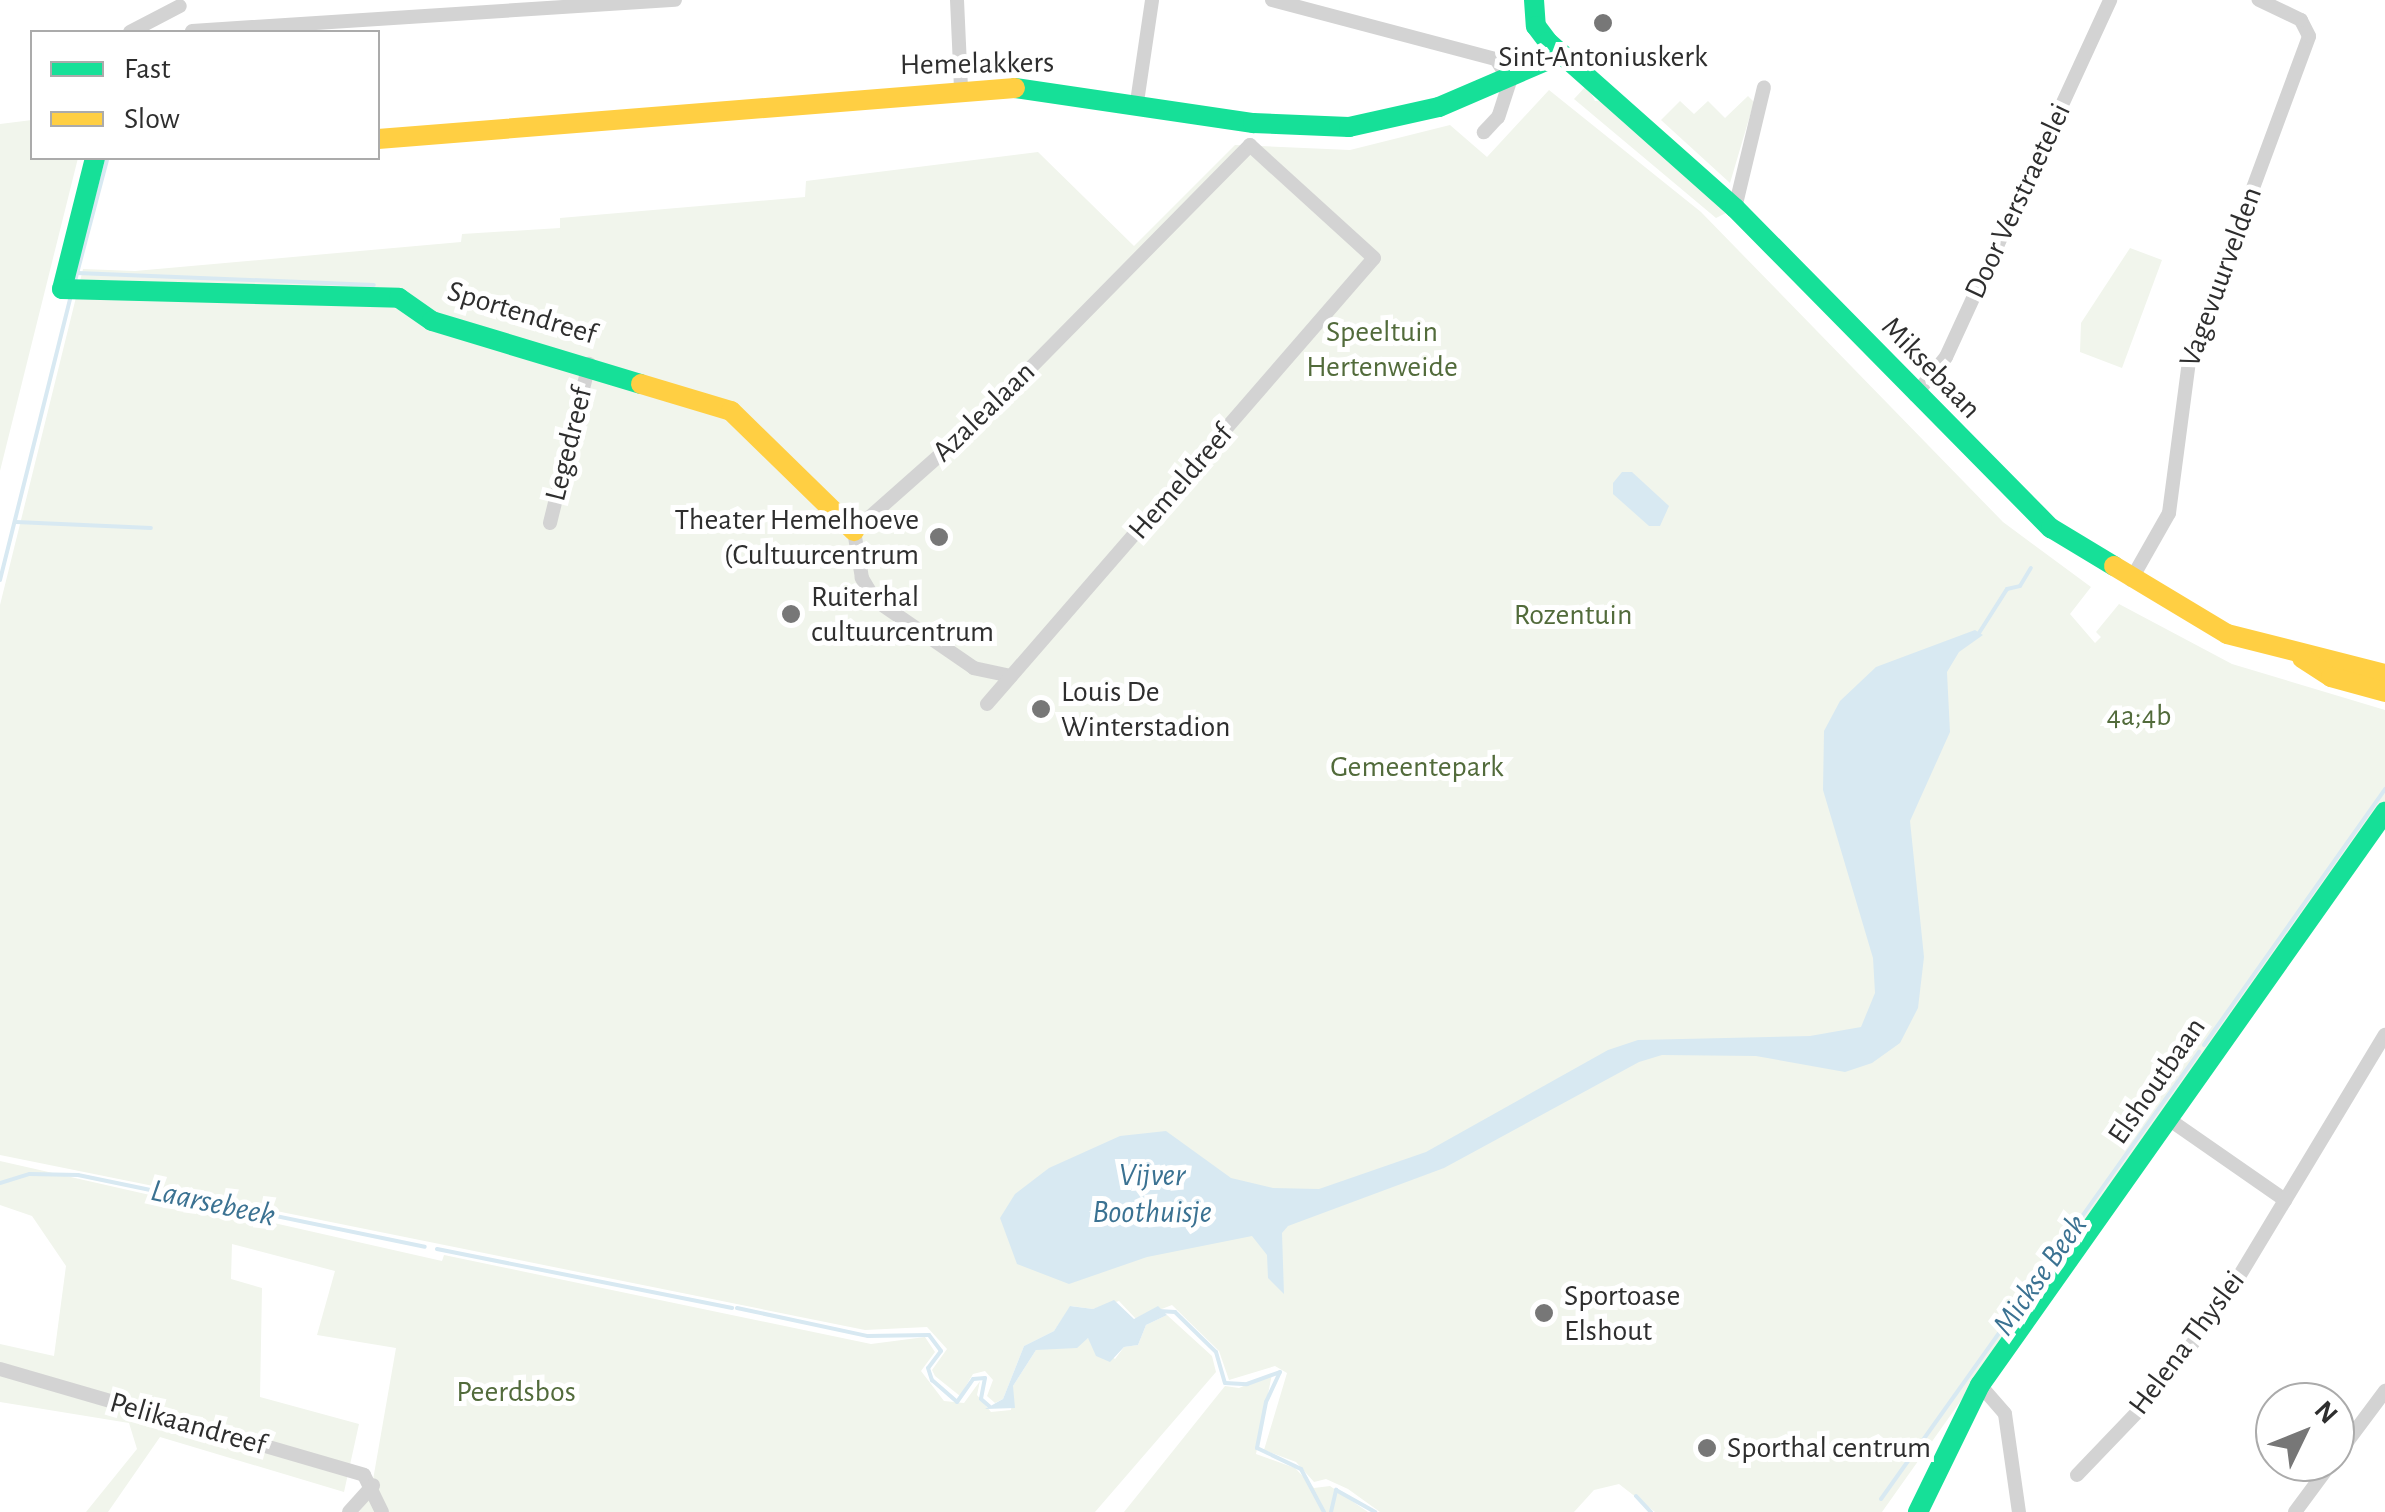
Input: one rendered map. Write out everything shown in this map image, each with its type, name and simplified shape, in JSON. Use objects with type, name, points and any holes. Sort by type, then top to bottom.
[{"type":"street","points":[[216,30],[495,7],[676,0]]},
{"type":"street","points":[[957,0],[962,89]]},
{"type":"street","points":[[1137,102],[1152,0]]},
{"type":"street","points":[[1272,0],[1496,59],[1510,81],[1498,117],[1484,132]]},
{"type":"street","name":"Miksebaan","points":[[1534,0],[1536,26],[1562,54],[1734,208],[2034,514],[2131,580],[2227,634],[2312,662],[2385,692]]},
{"type":"street","name":"Door Verstraetelei","points":[[1915,395],[1946,357],[2110,0]]},
{"type":"street","name":"Vagevuurvelden","points":[[2131,580],[2169,512],[2184,382],[2309,36],[2301,20],[2259,0]]},
{"type":"street","points":[[133,30],[179,3],[191,30]]},
{"type":"street","name":"Hemelakkers","points":[[380,139],[962,89],[1036,88],[1253,123],[1367,125],[1510,81],[1562,54]]},
{"type":"street","points":[[1734,208],[1764,88]]},
{"type":"street","points":[[1250,145],[1253,123]]},
{"type":"street","name":"Hemeldreef","points":[[981,672],[988,702],[1374,258],[1250,145]]},
{"type":"street","name":"Azalealaan","points":[[854,531],[977,422],[1250,145]]},
{"type":"street","name":"Sportendreef","points":[[95,160],[72,289],[399,298],[432,321],[588,364],[741,416],[854,531]]},
{"type":"street","name":"Legedreef","points":[[550,524],[588,364]]},
{"type":"street","points":[[854,531],[862,578],[875,600],[981,672],[1011,676]]},
{"type":"street","name":"Miksebaan","points":[[2312,662],[2385,674]]},
{"type":"street","name":"Elshoutbaan","points":[[1908,1512],[1948,1428],[2385,812]]},
{"type":"street","name":"Helena Thyslei","points":[[2077,1475],[2148,1402],[2220,1308],[2385,1035]]},
{"type":"street","points":[[2167,1118],[2284,1200]]},
{"type":"street","name":"Pelikaandreef","points":[[0,1369],[364,1476],[374,1485]]},
{"type":"street","points":[[1980,1386],[2006,1414],[2019,1512]]},
{"type":"street","name":"Elshoutbaan","points":[[1918,1512],[1980,1386]]},
{"type":"street","points":[[2355,1432],[2385,1391]]},
{"type":"street","points":[[2295,1512],[2318,1482]]},
{"type":"street","points":[[349,1512],[374,1485]]},
{"type":"street","points":[[374,1485],[382,1512]]},
{"type":"green space","points":[[1587,85],[1595,101],[1604,100],[1726,213],[1716,218],[1574,99]]},
{"type":"green space","name":"Gemeentepark","points":[[1549,90],[1701,212],[2003,522],[2091,587],[2070,614],[2095,643],[2101,637],[2096,632],[2119,604],[2232,664],[2385,710],[2385,802],[1882,1512],[1655,1512],[1619,1484],[1594,1490],[1574,1512],[1380,1512],[1348,1489],[1326,1479],[1314,1482],[1296,1462],[1264,1450],[1287,1373],[1275,1366],[1229,1380],[1219,1351],[1172,1305],[1136,1319],[1119,1301],[1093,1309],[1071,1306],[1054,1331],[1024,1346],[1003,1399],[995,1403],[987,1396],[993,1380],[985,1371],[973,1374],[960,1396],[935,1376],[932,1370],[947,1349],[927,1327],[865,1330],[0,1155],[0,605],[83,269],[135,271],[461,242],[462,234],[560,228],[560,218],[805,197],[806,181],[1038,152],[1134,246],[1235,145],[1350,150],[1450,125],[1487,157]]},
{"type":"green space","points":[[1748,96],[1754,102],[1730,183],[1661,120],[1680,101],[1694,114],[1708,101],[1725,118]]},
{"type":"green space","points":[[30,120],[30,160],[78,160],[0,471],[0,124]]},
{"type":"green space","points":[[2130,248],[2162,260],[2122,368],[2080,352],[2081,323]]},
{"type":"green space","name":"Peerdsbos","points":[[0,1161],[442,1261],[444,1255],[871,1344],[925,1337],[935,1352],[921,1371],[944,1401],[964,1403],[980,1381],[977,1395],[991,1412],[1011,1410],[1013,1386],[1036,1350],[1053,1344],[1071,1348],[1088,1338],[1115,1359],[1124,1347],[1138,1345],[1146,1325],[1167,1315],[1212,1356],[1216,1372],[1095,1512],[359,1512],[370,1497],[396,1348],[317,1335],[335,1271],[232,1244],[231,1279],[262,1288],[260,1397],[359,1424],[344,1492],[160,1437],[108,1512],[86,1512],[137,1449],[129,1423],[0,1402],[0,1344],[54,1356],[66,1266],[32,1216],[0,1205]]},
{"type":"green space","points":[[1272,1374],[1256,1454],[1295,1468],[1314,1488],[1330,1486],[1368,1512],[1124,1512],[1225,1386],[1239,1388]]},
{"type":"water","points":[[1622,472],[1632,472],[1669,506],[1660,526],[1649,526],[1613,494],[1613,483]]},
{"type":"water","name":"Vijver Boothuisje","points":[[1975,630],[1983,635],[1959,652],[1947,672],[1950,732],[1910,821],[1924,957],[1918,1008],[1900,1043],[1872,1063],[1845,1072],[1756,1056],[1662,1055],[1639,1062],[1444,1168],[1288,1226],[1282,1233],[1284,1294],[1268,1278],[1267,1255],[1252,1236],[1147,1257],[1069,1284],[1017,1264],[1000,1218],[1015,1194],[1049,1168],[1120,1136],[1166,1131],[1231,1178],[1273,1188],[1319,1189],[1426,1152],[1608,1050],[1638,1040],[1810,1036],[1861,1027],[1875,993],[1873,958],[1823,790],[1824,731],[1840,701],[1876,667]]},
{"type":"water","points":[[1114,1300],[1134,1319],[1158,1306],[1167,1315],[1146,1325],[1138,1345],[1124,1347],[1110,1362],[1096,1356],[1088,1338],[1077,1348],[1036,1350],[1013,1386],[1015,1408],[985,1409],[1003,1399],[1024,1346],[1054,1331],[1070,1306],[1093,1309]]},
{"type":"waterway","points":[[75,281],[107,160]]},
{"type":"waterway","points":[[77,273],[374,285]]},
{"type":"waterway","points":[[0,580],[71,295]]},
{"type":"waterway","points":[[16,522],[151,528]]},
{"type":"waterway","points":[[1979,633],[2007,589],[2020,586],[2031,568]]},
{"type":"waterway","name":"Mickse Beek","points":[[2204,1045],[2385,789]]},
{"type":"waterway","name":"Mickse Beek","points":[[1881,1499],[2199,1052]]},
{"type":"waterway","name":"Laarsebeek","points":[[0,1183],[30,1174],[78,1175],[425,1247]]},
{"type":"waterway","name":"Laarsebeek","points":[[437,1249],[732,1308]]},
{"type":"waterway","name":"Laarsebeek","points":[[737,1308],[868,1336],[929,1335],[941,1351],[928,1368],[932,1380],[957,1402],[973,1379],[985,1378],[981,1399],[989,1406]]},
{"type":"waterway","name":"Laarsebeek","points":[[1159,1311],[1175,1312],[1216,1352],[1225,1383],[1247,1384],[1280,1372],[1266,1402],[1257,1448],[1301,1469],[1324,1512]]},
{"type":"waterway","name":"Laarsebeek","points":[[1331,1512],[1336,1490],[1375,1512]]},
{"type":"waterway","name":"Laarsebeek","points":[[1636,1496],[1651,1512]]},
{"type":"traffic: fast","points":[[1534,0],[1536,26],[1548,42],[1735,208],[2051,528],[2114,566]]},
{"type":"traffic: fast","points":[[1015,88],[1253,123],[1349,127],[1439,107],[1562,54]]},
{"type":"traffic: fast","points":[[94,160],[62,289],[399,298],[432,321],[641,384]]},
{"type":"traffic: fast","points":[[1918,1512],[1980,1385],[2385,812]]},
{"type":"traffic: slow","points":[[380,139],[1015,88]]},
{"type":"traffic: slow","points":[[641,384],[731,411],[854,531]]},
{"type":"traffic: slow","points":[[2114,566],[2227,634],[2385,674]]},
{"type":"traffic: slow","points":[[2302,658],[2331,677],[2385,692]]},
{"type":"place","name":"Sint-Antoniuskerk","points":[[1603,23]]},
{"type":"place","name":"Theater Hemelhoeve (Cultuurcentrum","points":[[939,537]]},
{"type":"place","name":"Ruiterhal cultuurcentrum","points":[[791,614]]},
{"type":"place","name":"Louis De Winterstadion","points":[[1041,709]]},
{"type":"place","name":"Sportoase Elshout","points":[[1544,1313]]},
{"type":"place","name":"Sporthal centrum","points":[[1707,1448]]},
{"type":"park label","name":"Speeltuin Hertenweide","points":[[1382,349]]},
{"type":"park label","name":"Rozentuin","points":[[1573,615]]},
{"type":"park label","name":"4a;4b","points":[[2139,716]]}]
